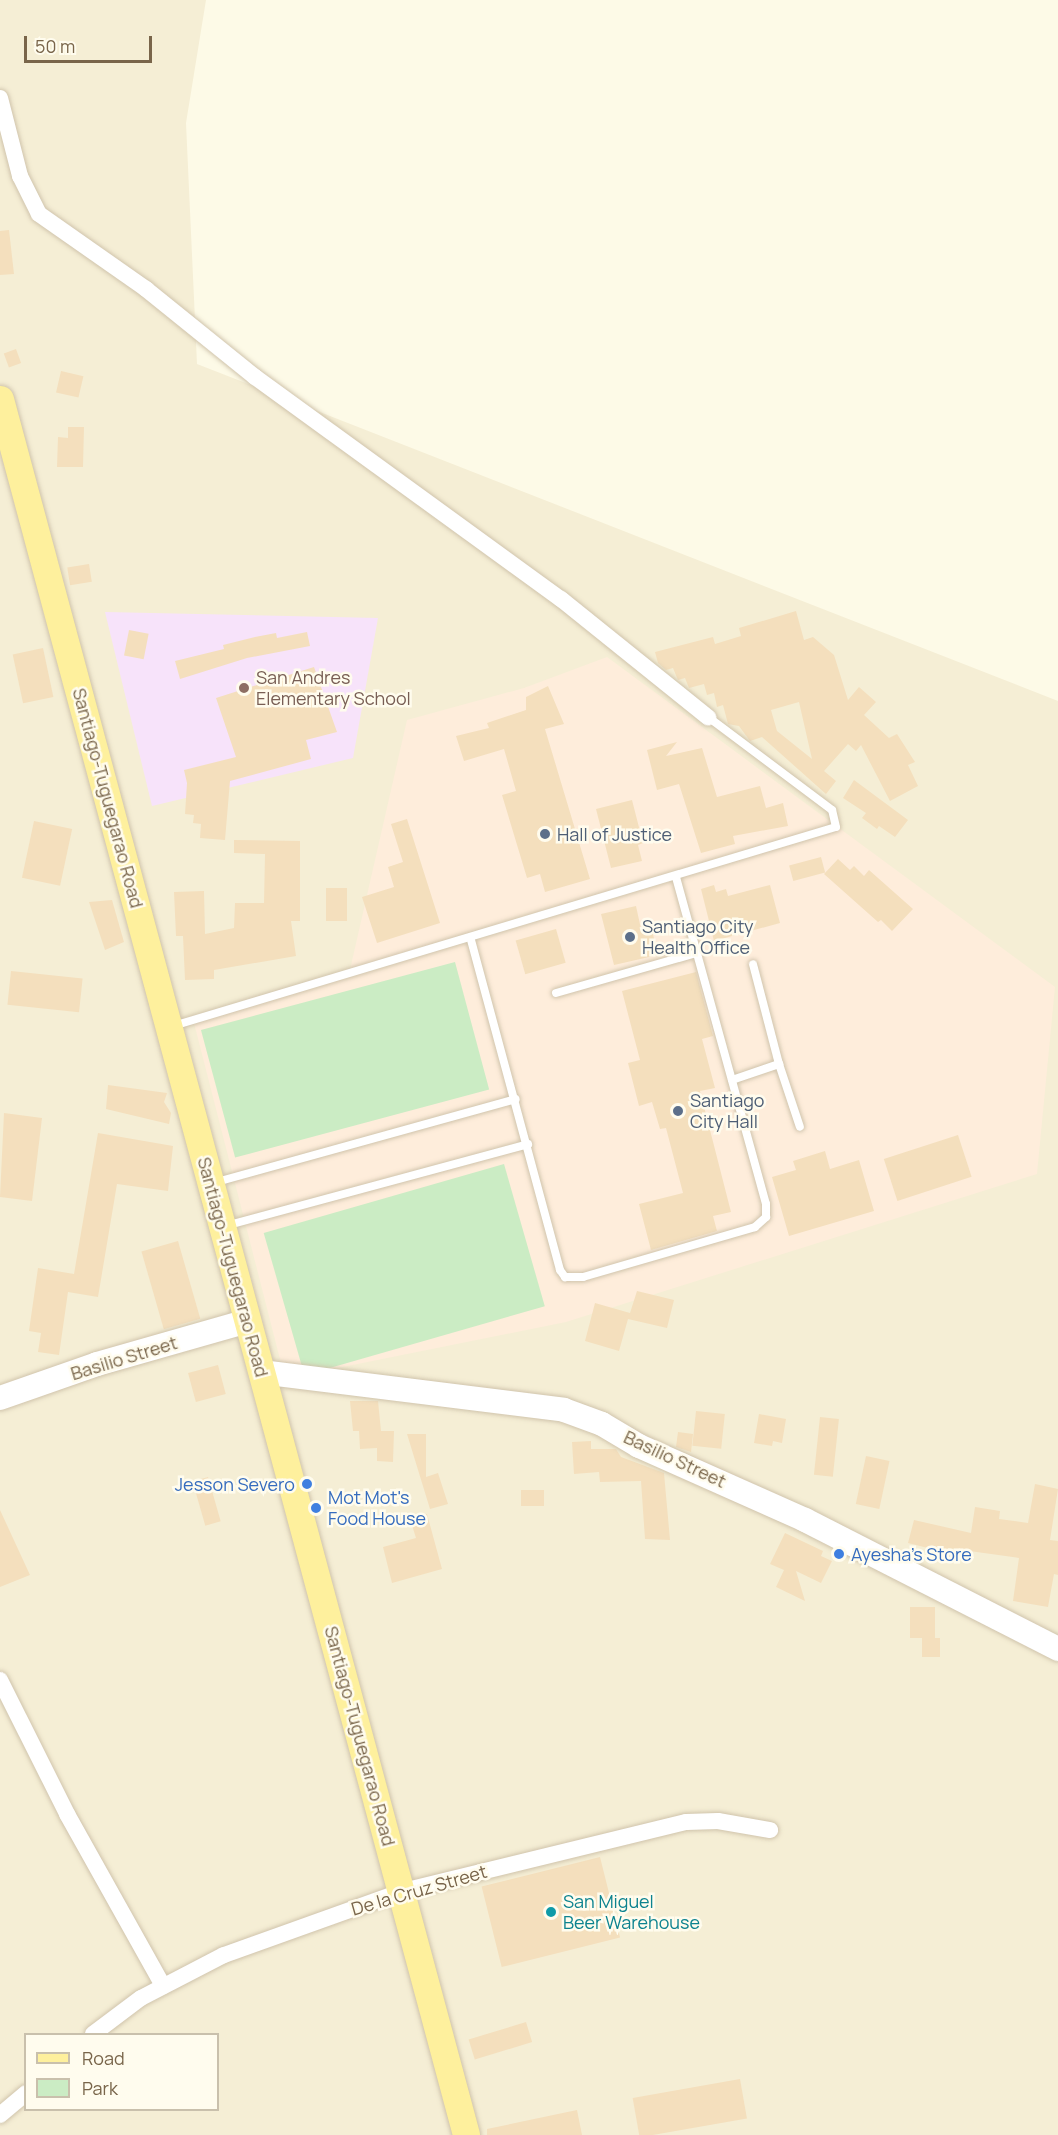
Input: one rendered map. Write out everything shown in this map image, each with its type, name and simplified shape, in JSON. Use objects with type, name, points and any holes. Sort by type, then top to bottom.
[{"type":"main road","name":"Santiago-Tuguegarao Road","points":[[0,399],[403,1891],[466,2135]]},
{"type":"street","points":[[0,98],[20,176],[39,214],[146,289],[255,377],[561,598],[708,717]]},
{"type":"street","name":"Basilio Street","points":[[0,1398],[97,1364],[248,1321]]},
{"type":"street","name":"Basilio Street","points":[[261,1372],[564,1410],[602,1424],[639,1446],[805,1520],[1058,1649]]},
{"type":"street","points":[[0,1680],[67,1814],[163,1986]]},
{"type":"street","name":"De la Cruz Street","points":[[94,2033],[163,1986],[224,1955],[403,1891],[686,1822],[718,1821],[770,1830]]},
{"type":"street","points":[[0,2115],[24,2095]]},
{"type":"lane","points":[[170,1027],[471,940],[827,833],[837,823],[832,810],[708,717]]},
{"type":"lane","points":[[471,940],[516,1099],[560,1270],[565,1277],[584,1277],[755,1227],[766,1217],[766,1204],[676,877]]},
{"type":"lane","points":[[556,993],[696,953]]},
{"type":"lane","points":[[753,964],[779,1064],[800,1127]]},
{"type":"lane","points":[[732,1080],[779,1064]]},
{"type":"lane","points":[[211,1184],[516,1099]]},
{"type":"lane","points":[[222,1227],[528,1144]]},
{"type":"shaded area","points":[[0,0],[206,0],[186,123],[197,364],[1058,701],[1058,2135],[0,2135]]},
{"type":"shaded area","name":"San Andres Elementary School","points":[[105,612],[378,618],[353,758],[152,806]]},
{"type":"shaded area","points":[[607,657],[1055,987],[1037,1174],[566,1322],[303,1375],[281,1363],[193,1019],[349,974],[407,720],[524,688]]},
{"type":"green space","points":[[455,962],[489,1090],[235,1158],[201,1030]]},
{"type":"green space","points":[[504,1164],[545,1306],[304,1375],[264,1233]]},
{"type":"building","points":[[9,230],[14,274],[0,275],[0,231]]},
{"type":"building","points":[[16,349],[21,363],[9,368],[4,353]]},
{"type":"building","points":[[61,371],[83,376],[78,398],[56,392]]},
{"type":"building","points":[[68,427],[84,427],[83,467],[57,467],[58,437],[68,438]]},
{"type":"building","points":[[89,564],[92,582],[70,585],[67,567]]},
{"type":"building","points":[[796,611],[804,640],[813,637],[834,655],[848,700],[859,687],[876,702],[864,715],[889,738],[897,734],[915,762],[908,765],[918,786],[890,801],[861,745],[856,751],[848,744],[824,771],[836,781],[826,794],[762,737],[750,741],[739,726],[728,724],[723,705],[717,707],[714,693],[707,695],[704,684],[689,688],[685,678],[678,680],[673,668],[666,670],[658,663],[655,652],[713,637],[715,644],[741,636],[739,628]],"holes":[[[799,702],[812,759],[777,731],[771,710]]]},
{"type":"building","points":[[129,630],[149,634],[144,659],[124,656]]},
{"type":"building","points":[[307,632],[310,646],[247,658],[180,679],[175,661],[224,649],[223,645],[255,637],[276,633],[277,638]]},
{"type":"building","points":[[43,648],[53,697],[23,703],[13,654]]},
{"type":"building","points":[[314,667],[337,732],[306,740],[311,759],[230,781],[225,840],[200,838],[201,824],[193,823],[194,815],[185,814],[187,783],[184,770],[236,757],[216,698]]},
{"type":"building","name":"Hall of Justice","points":[[548,686],[564,724],[545,729],[590,879],[545,892],[540,874],[527,878],[502,795],[516,791],[504,749],[464,761],[456,736],[489,728],[487,723],[526,710],[526,697]]},
{"type":"building","points":[[677,742],[666,756],[702,748],[717,797],[760,786],[766,808],[783,803],[788,826],[733,836],[735,844],[701,853],[679,784],[657,790],[647,750]]},
{"type":"building","points":[[854,780],[908,820],[895,837],[879,826],[877,829],[862,818],[866,813],[843,798]]},
{"type":"building","points":[[632,800],[643,843],[638,845],[642,861],[611,868],[596,809]]},
{"type":"building","points":[[407,819],[440,923],[377,943],[362,897],[394,887],[388,867],[403,862],[391,824]]},
{"type":"building","points":[[34,821],[72,829],[60,886],[22,878]]},
{"type":"building","points":[[234,840],[300,841],[300,921],[291,921],[296,956],[214,970],[214,979],[185,980],[183,936],[176,936],[174,892],[204,891],[205,934],[234,928],[235,903],[264,903],[265,854],[234,853]]},
{"type":"building","points":[[821,857],[825,872],[793,881],[789,866]]},
{"type":"building","points":[[838,859],[850,870],[854,866],[864,876],[869,870],[913,909],[892,931],[881,920],[878,922],[824,874]]},
{"type":"building","points":[[714,885],[716,892],[726,889],[728,896],[770,885],[780,923],[714,941],[701,889]]},
{"type":"building","points":[[326,888],[347,888],[347,921],[326,921]]},
{"type":"building","points":[[112,900],[124,942],[105,950],[89,902]]},
{"type":"building","points":[[636,906],[641,929],[651,926],[658,955],[614,965],[601,914]]},
{"type":"building","points":[[556,929],[566,963],[525,974],[516,941]]},
{"type":"building","points":[[11,971],[83,979],[79,1012],[7,1005]]},
{"type":"building","name":"Santiago City Hall","points":[[696,972],[713,1036],[702,1039],[715,1088],[700,1091],[731,1212],[713,1216],[717,1231],[651,1250],[639,1204],[683,1193],[666,1128],[660,1129],[652,1102],[639,1106],[628,1063],[640,1060],[622,991]]},
{"type":"building","points":[[108,1085],[167,1093],[164,1102],[171,1113],[169,1124],[106,1109]]},
{"type":"building","points":[[4,1113],[42,1118],[32,1201],[0,1197]]},
{"type":"building","points":[[98,1133],[173,1146],[168,1191],[117,1184],[98,1297],[68,1292],[59,1355],[38,1352],[41,1333],[29,1331],[38,1268],[74,1274]]},
{"type":"building","points":[[958,1135],[972,1177],[897,1201],[884,1159]]},
{"type":"building","points":[[825,1151],[830,1169],[859,1160],[874,1211],[789,1236],[772,1177],[796,1170],[793,1161]]},
{"type":"building","points":[[178,1241],[200,1319],[164,1329],[141,1251]]},
{"type":"building","points":[[637,1291],[674,1300],[667,1328],[628,1319],[619,1351],[585,1341],[595,1303],[630,1313]]},
{"type":"building","points":[[218,1365],[226,1394],[196,1402],[188,1373]]},
{"type":"building","points":[[350,1401],[378,1401],[381,1431],[394,1431],[393,1462],[377,1461],[377,1448],[360,1449],[359,1431],[353,1431]]},
{"type":"building","points":[[696,1411],[725,1414],[721,1449],[692,1446]]},
{"type":"building","points":[[759,1414],[786,1419],[782,1443],[773,1441],[772,1446],[754,1443]]},
{"type":"building","points":[[820,1417],[839,1419],[833,1477],[814,1475]]},
{"type":"building","points":[[678,1432],[693,1434],[691,1452],[676,1447]]},
{"type":"building","points":[[407,1434],[426,1434],[426,1477],[438,1473],[448,1504],[430,1509]]},
{"type":"building","points":[[591,1441],[591,1449],[616,1449],[621,1457],[664,1473],[670,1540],[645,1539],[641,1481],[600,1482],[599,1472],[574,1474],[572,1442]]},
{"type":"building","points":[[866,1456],[889,1461],[879,1509],[856,1504]]},
{"type":"building","points":[[208,1477],[221,1521],[205,1526],[193,1481]]},
{"type":"building","points":[[1035,1484],[1058,1489],[1050,1540],[1058,1541],[1058,1575],[1054,1574],[1048,1607],[1013,1601],[1019,1558],[948,1548],[945,1559],[930,1556],[932,1549],[908,1543],[914,1520],[971,1533],[975,1507],[1000,1511],[999,1519],[1028,1523]]},
{"type":"building","points":[[521,1490],[544,1490],[544,1506],[521,1506]]},
{"type":"building","points":[[0,1510],[30,1575],[0,1587]]},
{"type":"building","points":[[427,1514],[442,1569],[392,1583],[383,1547],[416,1538],[410,1519]]},
{"type":"building","points":[[785,1533],[823,1551],[821,1556],[832,1561],[821,1583],[796,1571],[805,1601],[776,1587],[784,1570],[770,1564]]},
{"type":"building","points":[[910,1607],[935,1607],[935,1638],[940,1638],[940,1657],[922,1657],[922,1638],[910,1638]]},
{"type":"building","name":"San Miguel Beer Warehouse","points":[[600,1857],[620,1938],[502,1967],[482,1887]]},
{"type":"building","points":[[526,2022],[532,2042],[475,2060],[469,2040]]},
{"type":"building","points":[[740,2079],[747,2118],[653,2135],[639,2135],[633,2098]]},
{"type":"building","points":[[577,2110],[582,2135],[487,2135],[487,2129]]},
{"type":"place","name":"San Andres Elementary School","points":[[244,688]]},
{"type":"place","name":"Hall of Justice","points":[[545,834]]},
{"type":"place","name":"Santiago City Health Office","points":[[630,937]]},
{"type":"place","name":"Santiago City Hall","points":[[678,1111]]},
{"type":"place","name":"Jesson Severo","points":[[307,1484]]},
{"type":"place","name":"Mot Mot's Food House","points":[[316,1508]]},
{"type":"place","name":"Ayesha's Store","points":[[839,1554]]},
{"type":"place","name":"San Miguel Beer Warehouse","points":[[551,1912]]}]
